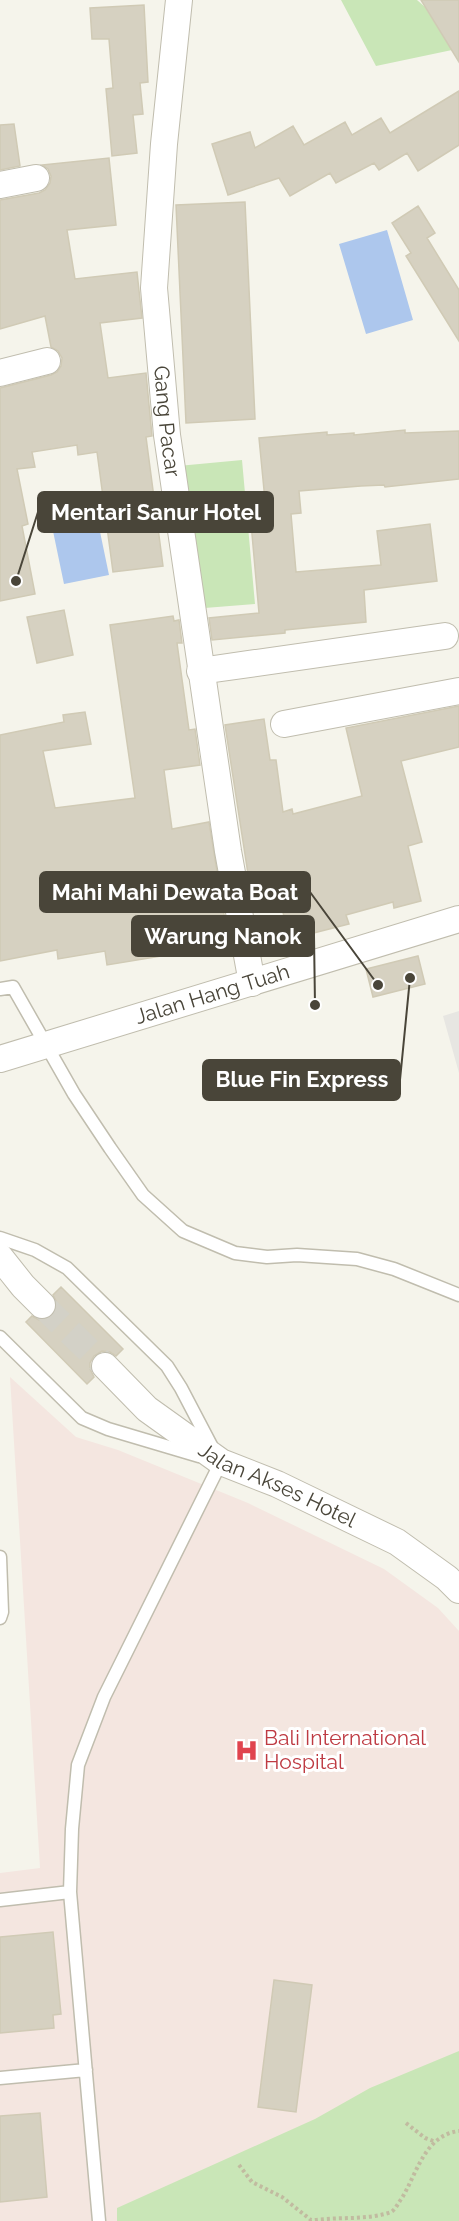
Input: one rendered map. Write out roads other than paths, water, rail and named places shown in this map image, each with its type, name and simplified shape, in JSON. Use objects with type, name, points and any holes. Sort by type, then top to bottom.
[{"type":"street","name":"Gang Pacar","points":[[179,0],[159,203],[154,288],[167,435],[200,671],[228,851],[252,983]]},
{"type":"street","points":[[0,185],[36,178]]},
{"type":"street","points":[[0,373],[47,361]]},
{"type":"street","points":[[200,671],[445,636]]},
{"type":"street","points":[[284,724],[459,691]]},
{"type":"street","name":"Jalan Hang Tuah","points":[[0,1059],[459,919]]},
{"type":"street","points":[[0,1257],[42,1305]]},
{"type":"street","name":"Jalan Akses Hotel","points":[[105,1366],[147,1409],[220,1462],[278,1484],[397,1542],[447,1578],[459,1590]]},
{"type":"lane","points":[[0,990],[13,987],[74,1094],[143,1195],[183,1231],[235,1253],[267,1257],[297,1255],[357,1259],[394,1269],[459,1294]]},
{"type":"lane","points":[[0,1238],[35,1250],[68,1268],[167,1366],[182,1388],[220,1462]]},
{"type":"lane","points":[[0,1337],[82,1418],[108,1430],[220,1462]]},
{"type":"lane","points":[[99,2221],[70,1892],[72,1829],[78,1765],[104,1697],[220,1462]]},
{"type":"lane","points":[[0,1557],[2,1612],[0,1618]]},
{"type":"lane","points":[[0,1900],[70,1892]]},
{"type":"lane","points":[[0,2078],[86,2070]]},
{"type":"water","points":[[387,230],[413,320],[366,334],[339,244]]},
{"type":"water","points":[[93,498],[109,575],[64,584],[48,507]]},
{"type":"tunnel","points":[[42,1305],[105,1366]]},
{"type":"place","name":"Mentari Sanur Hotel","points":[[16,581]]},
{"type":"place","name":"Blue Fin Express","points":[[410,978]]},
{"type":"place","name":"Mahi Mahi Dewata Boat","points":[[378,985]]},
{"type":"place","name":"Warung Nanok","points":[[315,1005]]},
{"type":"place","name":"Bali International Hospital","points":[[246,1750]]}]
